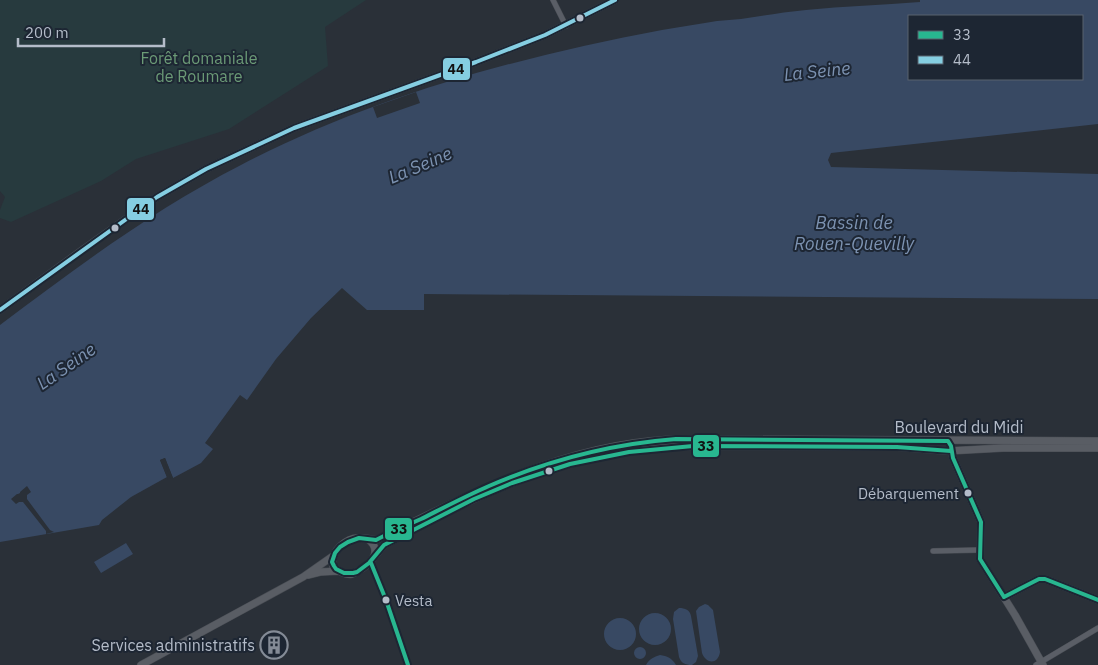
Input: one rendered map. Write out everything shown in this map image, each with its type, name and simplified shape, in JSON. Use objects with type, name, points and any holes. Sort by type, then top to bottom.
[{"type":"main road","points":[[0,310],[152,200],[206,168],[294,128],[545,36],[616,0]]},
{"type":"main road","name":"Boulevard du Midi","points":[[372,560],[384,545],[491,492],[557,467],[670,440]]},
{"type":"main road","name":"Boulevard du Midi","points":[[368,539],[376,540],[509,477],[605,448],[638,443],[670,440],[1003,448],[1098,448]]},
{"type":"main road","name":"Boulevard du Midi","points":[[605,448],[617,452],[701,446],[897,447],[950,446],[1011,441],[1098,441]]},
{"type":"main road","points":[[950,446],[953,458],[980,518],[980,559],[1004,597],[1040,664]]},
{"type":"main road","points":[[141,665],[303,577],[333,556],[347,542],[359,537],[368,539],[373,543],[375,549],[372,560],[358,571],[351,574],[340,571],[320,572],[303,577]]},
{"type":"main road","points":[[333,556],[334,566],[340,571]]},
{"type":"main road","points":[[1004,597],[1038,580],[1045,579],[1098,600]]},
{"type":"street","points":[[553,0],[566,26]]},
{"type":"street","points":[[933,551],[980,548]]},
{"type":"street","points":[[372,560],[408,665]]},
{"type":"street","points":[[1040,664],[1098,628]]},
{"type":"green space","name":"Forêt domaniale de Roumare","points":[[0,0],[366,0],[325,27],[328,66],[229,129],[136,159],[101,181],[11,222],[0,218],[0,210],[5,197],[0,191]]},
{"type":"water","points":[[920,0],[1098,0],[1098,124],[831,153],[828,160],[831,167],[1098,174],[1098,299],[424,294],[424,310],[367,310],[342,288],[311,318],[276,359],[247,400],[240,395],[205,443],[213,449],[201,463],[173,478],[165,458],[160,460],[167,477],[131,497],[102,520],[99,525],[0,542],[0,325],[87,260],[147,220],[209,182],[291,141],[342,119],[446,82],[553,53],[662,30],[717,21],[820,9],[920,2]]},
{"type":"water","points":[[126,543],[133,554],[101,573],[94,562]]},
{"type":"water","points":[[705,604],[713,610],[720,652],[714,661],[706,659],[702,653],[696,611]]},
{"type":"water","points":[[679,608],[690,612],[691,616],[698,656],[696,662],[692,665],[687,665],[679,657],[673,619],[674,612]]},
{"type":"water","points":[[655,613],[661,614],[666,618],[670,623],[670,635],[666,640],[661,644],[655,645],[649,644],[644,640],[640,635],[639,629],[640,623],[644,618],[649,614]]},
{"type":"water","points":[[620,618],[626,619],[631,623],[635,628],[635,640],[631,645],[626,649],[620,650],[614,649],[609,645],[605,640],[604,634],[605,628],[609,623],[614,619]]},
{"type":"water","points":[[640,647],[646,653],[640,659],[634,653]]},
{"type":"water","points":[[660,655],[669,658],[676,665],[646,665],[649,661]]},
{"type":"pier","points":[[416,92],[420,103],[377,118],[373,107]]},
{"type":"pier","points":[[165,458],[173,478],[171,479],[164,461],[170,477],[168,480],[160,460]]},
{"type":"pier","points":[[27,486],[31,492],[27,495],[27,499],[50,530],[54,532],[46,534],[46,531],[23,502],[16,504],[11,499]]},
{"type":"transit line","name":"44","points":[[0,310],[157,197],[206,169],[294,128],[545,35],[615,0]]},
{"type":"transit line","name":"33","points":[[951,451],[897,447],[693,446],[629,452],[570,464],[512,483],[474,499],[384,545],[369,563],[357,572],[344,573],[336,569],[332,562],[335,553],[348,542],[359,538],[376,540],[489,486],[534,468],[604,449],[676,439],[948,441],[951,446],[953,458],[981,522],[980,559],[1004,597]]},
{"type":"transit line","name":"33","points":[[371,563],[408,665]]},
{"type":"transit line","name":"33","points":[[1004,597],[1039,579],[1045,579],[1098,600]]},
{"type":"place","name":"Débarquement","points":[[968,493]]},
{"type":"place","name":"Vesta","points":[[386,600]]},
{"type":"place","name":"Services administratifs","points":[[274,645]]},
{"type":"water label","name":"La Seine","points":[[817,71]]},
{"type":"water label","name":"La Seine","points":[[420,165]]},
{"type":"water label","name":"Bassin de Rouen-Quevilly","points":[[854,232]]},
{"type":"water label","name":"La Seine","points":[[66,366]]}]
